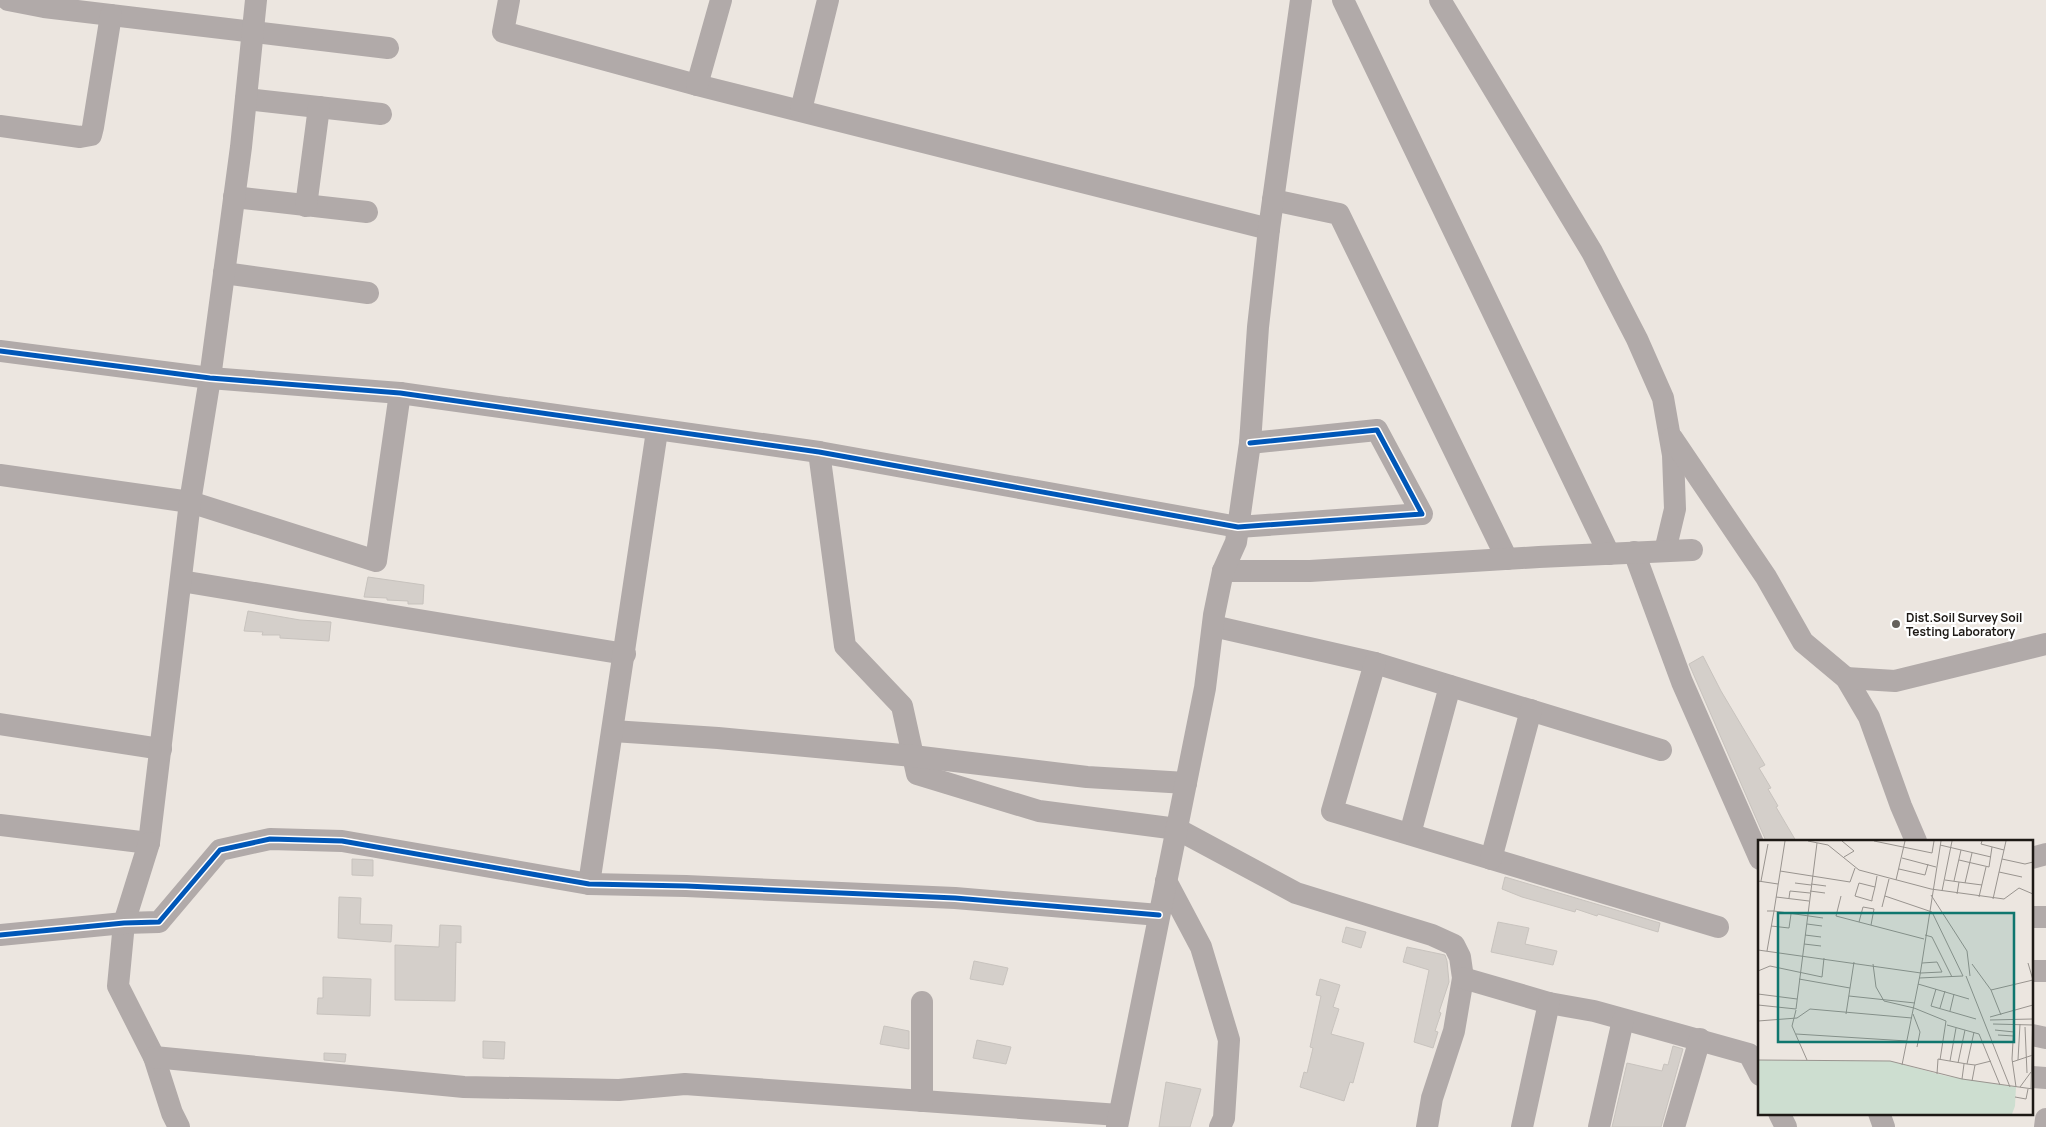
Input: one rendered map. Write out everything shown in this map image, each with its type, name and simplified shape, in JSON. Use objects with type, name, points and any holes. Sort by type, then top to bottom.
[{"type":"street","points":[[8,0],[44,7],[388,48]]},
{"type":"street","points":[[179,1127],[172,1113],[154,1057],[118,986],[124,923],[150,843],[190,502],[210,378],[234,197],[256,0]]},
{"type":"street","points":[[509,0],[503,32],[697,85],[1269,229]]},
{"type":"street","points":[[697,85],[721,0]]},
{"type":"street","points":[[801,110],[828,0]]},
{"type":"street","points":[[154,1057],[464,1087],[619,1090],[685,1084],[922,1101],[1118,1121],[1205,688],[1213,626],[1223,571],[1236,542],[1250,443],[1258,327],[1269,229],[1301,0]]},
{"type":"street","points":[[1343,0],[1609,554]]},
{"type":"street","points":[[1440,0],[1592,252],[1637,339],[1659,390],[1674,455],[1675,509],[1665,551]]},
{"type":"street","points":[[0,126],[80,136],[90,135],[111,15]]},
{"type":"street","points":[[246,99],[381,114]]},
{"type":"street","points":[[306,206],[319,107]]},
{"type":"street","points":[[234,197],[367,212]]},
{"type":"street","points":[[1273,200],[1339,214],[1507,559]]},
{"type":"street","points":[[224,273],[368,293]]},
{"type":"street","points":[[0,351],[210,378],[400,393],[657,431],[819,452],[1238,527],[1422,514],[1377,430],[1250,443]]},
{"type":"street","points":[[0,475],[190,502],[376,561],[400,393]]},
{"type":"street","points":[[589,884],[657,431]]},
{"type":"street","points":[[1669,434],[1766,577],[1803,642],[1846,678],[1869,717],[1901,806],[1916,840]]},
{"type":"street","points":[[819,452],[845,646],[902,706],[917,774],[1040,811],[1177,829],[1296,893],[1432,935],[1454,945],[1460,957],[1463,978],[1454,1031],[1432,1098],[1427,1127]]},
{"type":"street","points":[[1223,571],[1310,571],[1692,550]]},
{"type":"street","points":[[1634,552],[1682,682],[1758,854]]},
{"type":"street","points":[[181,581],[625,654]]},
{"type":"street","points":[[1213,626],[1374,663],[1661,750]]},
{"type":"street","points":[[1846,678],[1895,681],[2046,644]]},
{"type":"street","points":[[1374,663],[1332,811],[1718,927]]},
{"type":"street","points":[[1410,834],[1450,686]]},
{"type":"street","points":[[1491,859],[1531,710]]},
{"type":"street","points":[[0,724],[161,749]]},
{"type":"street","points":[[613,731],[718,738],[913,756],[1088,776],[1186,784]]},
{"type":"street","points":[[0,825],[150,843]]},
{"type":"street","points":[[0,935],[124,923],[159,922],[220,850],[270,839],[342,841],[589,884],[955,898],[1159,915]]},
{"type":"street","points":[[1166,881],[1200,947],[1230,1040],[1223,1124]]},
{"type":"street","points":[[1463,978],[1549,1003],[1594,1011],[1749,1054],[1758,1071]]},
{"type":"street","points":[[922,1002],[922,1101]]},
{"type":"street","points":[[1522,1127],[1549,1003]]},
{"type":"street","points":[[1599,1127],[1623,1020]]},
{"type":"street","points":[[1674,1127],[1700,1039]]},
{"type":"street","points":[[1780,1114],[1786,1127]]},
{"type":"street","points":[[1879,1114],[1884,1127]]},
{"type":"street","points":[[2045,1127],[2046,1119]]},
{"type":"building","points":[[368,577],[424,585],[423,604],[408,604],[408,601],[364,597]]},
{"type":"building","points":[[248,611],[300,620],[331,622],[329,641],[280,638],[280,635],[262,635],[263,632],[244,631]]},
{"type":"building","points":[[1703,656],[1721,691],[1765,765],[1759,768],[1771,788],[1768,789],[1778,806],[1776,807],[1795,840],[1766,840],[1689,664]]},
{"type":"building","points":[[352,859],[373,860],[373,876],[352,875]]},
{"type":"building","points":[[1505,877],[1660,923],[1658,932],[1598,914],[1597,916],[1576,909],[1575,912],[1522,897],[1502,889]]},
{"type":"building","points":[[339,897],[361,898],[360,924],[392,925],[391,942],[338,938]]},
{"type":"building","points":[[1498,922],[1529,928],[1525,944],[1557,951],[1553,965],[1491,952]]},
{"type":"building","points":[[440,925],[461,926],[461,943],[456,942],[455,1001],[395,1000],[395,945],[439,947]]},
{"type":"building","points":[[1346,927],[1366,932],[1361,948],[1342,942]]},
{"type":"building","points":[[1407,947],[1445,955],[1447,961],[1449,982],[1439,1012],[1441,1013],[1435,1031],[1438,1032],[1433,1048],[1414,1042],[1429,970],[1403,962]]},
{"type":"building","points":[[974,961],[1008,968],[1003,985],[970,979]]},
{"type":"building","points":[[323,977],[371,979],[370,1016],[317,1014],[318,998],[323,998]]},
{"type":"building","points":[[1320,979],[1340,985],[1333,1007],[1339,1009],[1331,1034],[1364,1043],[1353,1083],[1350,1082],[1344,1101],[1300,1087],[1304,1072],[1307,1073],[1313,1048],[1310,1047],[1321,996],[1316,995]]},
{"type":"building","points":[[884,1026],[909,1031],[909,1049],[880,1044]]},
{"type":"building","points":[[977,1040],[1011,1047],[1006,1064],[973,1058]]},
{"type":"building","points":[[483,1041],[505,1042],[504,1059],[483,1058]]},
{"type":"building","points":[[1673,1046],[1683,1049],[1661,1127],[1612,1127],[1627,1063],[1662,1071],[1664,1064],[1668,1065]]},
{"type":"building","points":[[324,1053],[346,1054],[345,1062],[324,1060]]},
{"type":"building","points":[[1166,1082],[1201,1089],[1190,1127],[1159,1127]]},
{"type":"cycle path","points":[[0,351],[210,378],[400,393],[819,452],[1238,527],[1422,514],[1377,430],[1250,443]]},
{"type":"cycle path","points":[[0,935],[124,923],[159,922],[220,850],[270,839],[342,841],[589,884],[686,886],[955,898],[1159,915]]},
{"type":"place","name":"Dist.Soil Survey Soil Testing Laboratory","points":[[1896,624]]}]
